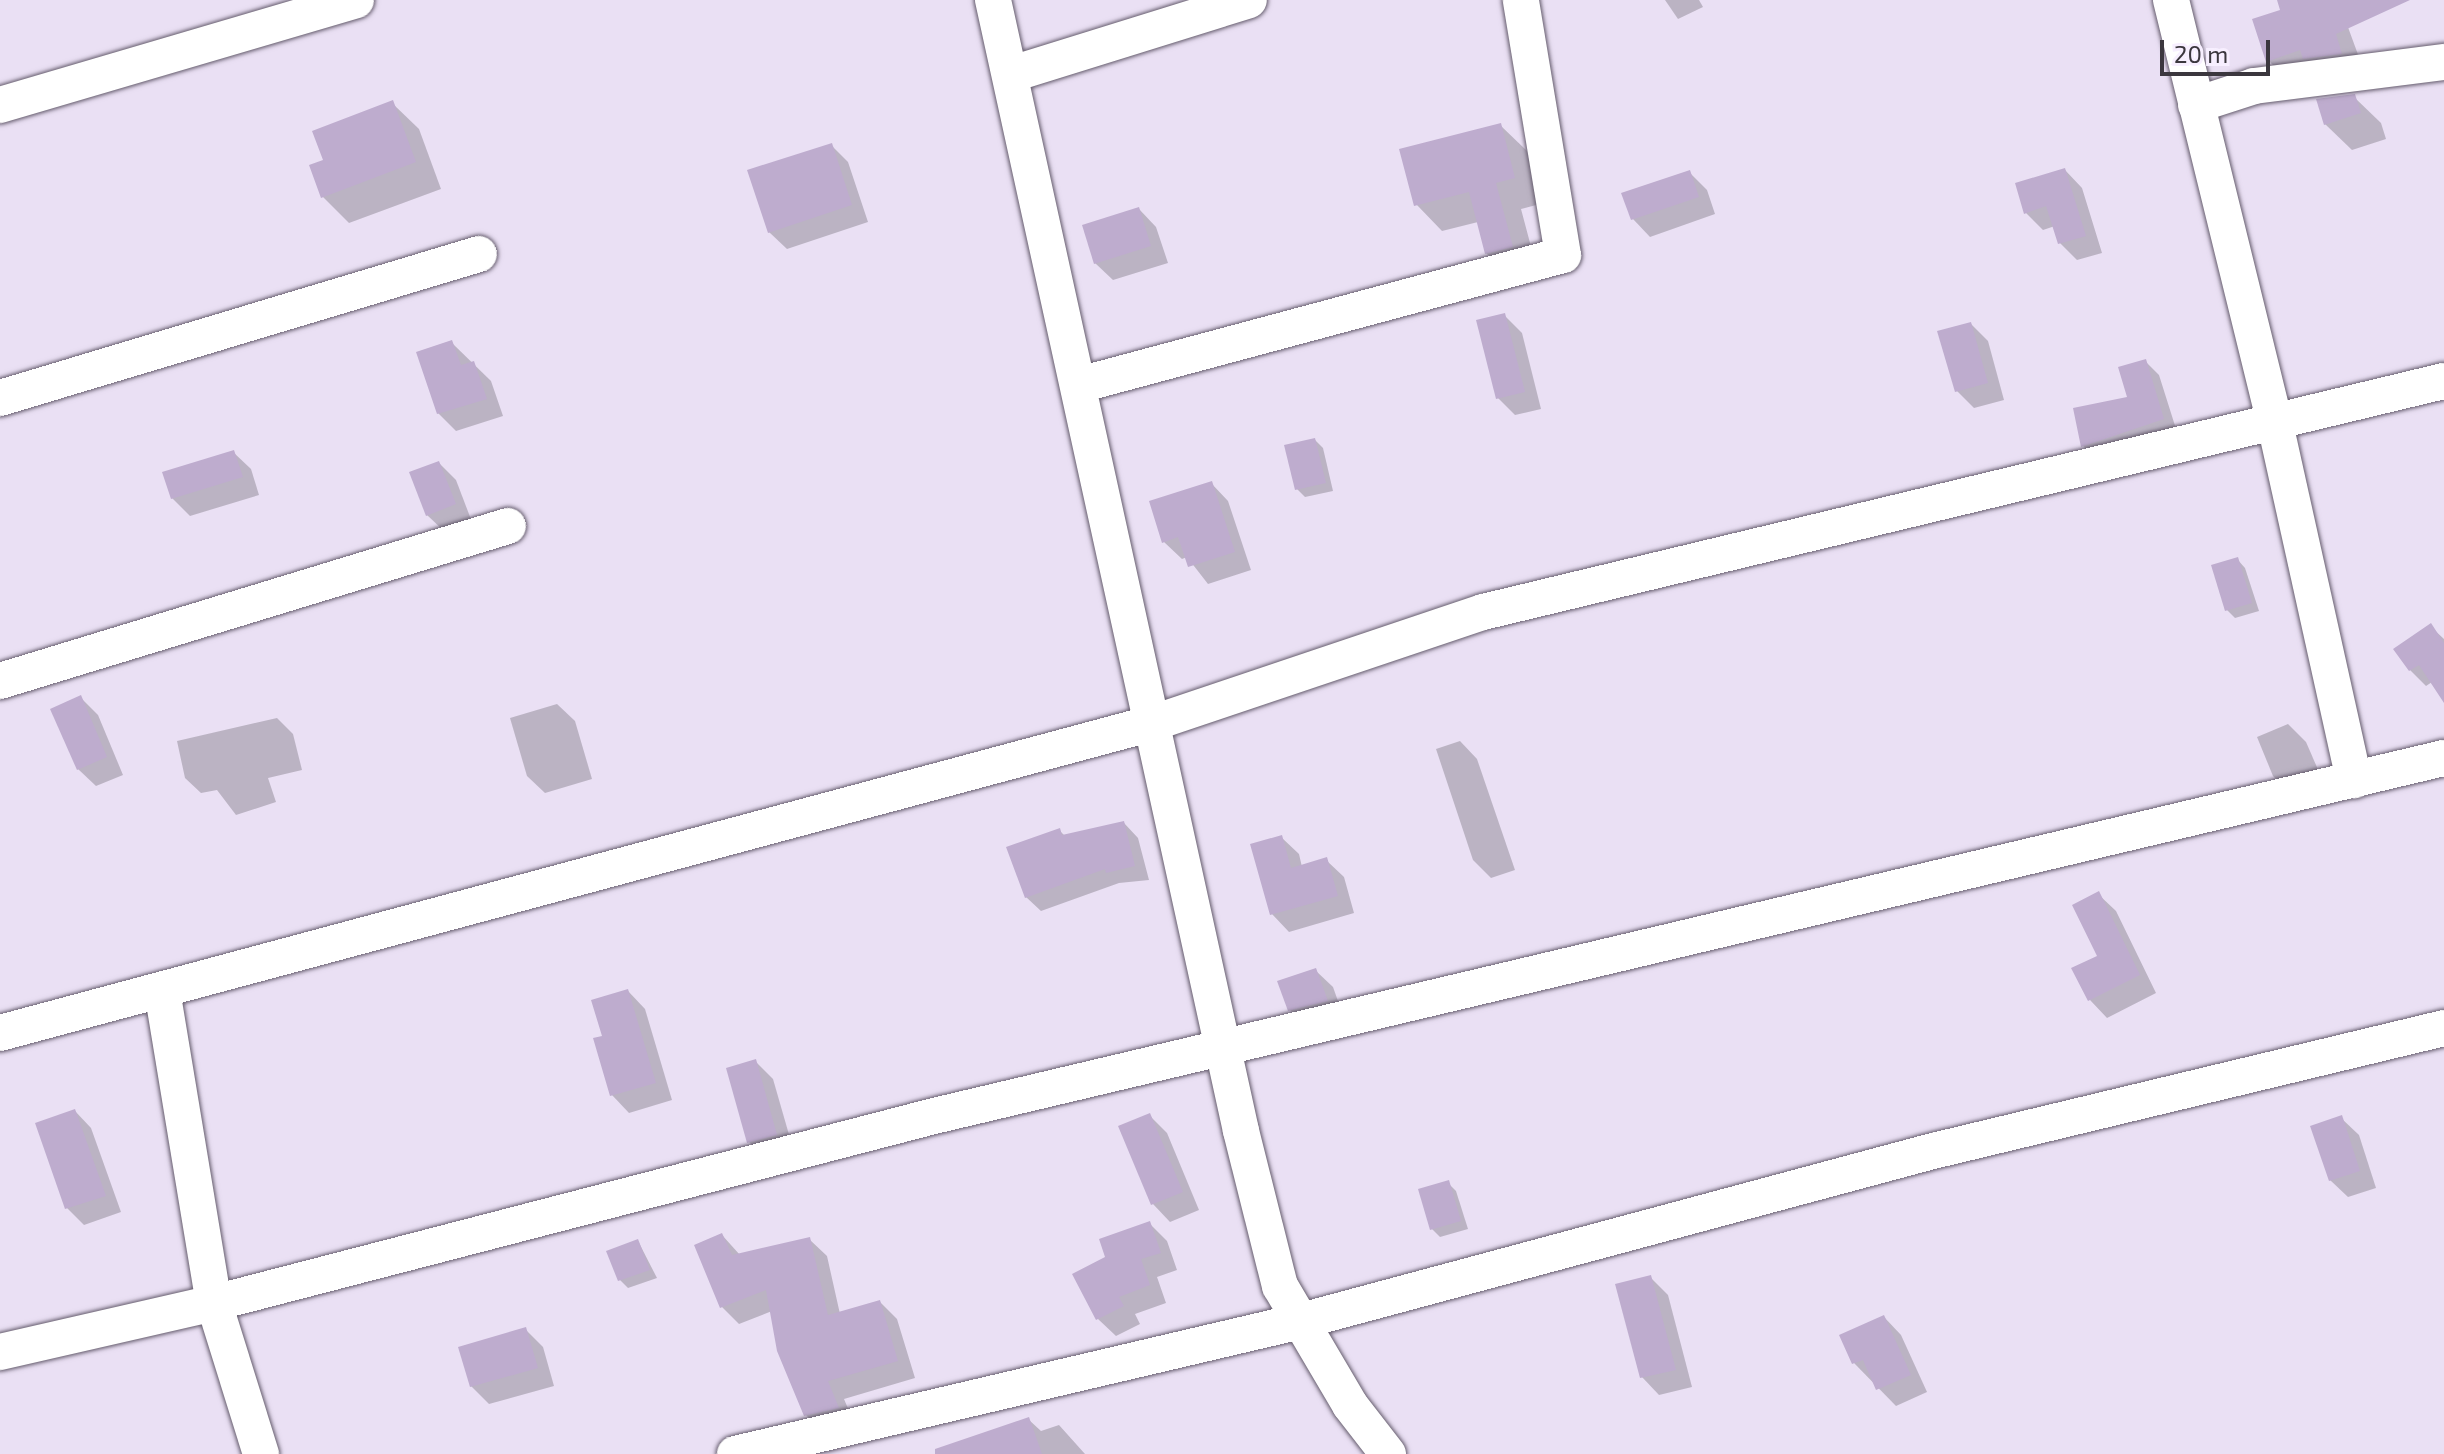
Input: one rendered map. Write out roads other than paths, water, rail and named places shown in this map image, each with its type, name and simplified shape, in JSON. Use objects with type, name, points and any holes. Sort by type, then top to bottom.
[{"type":"street","points":[[0,105],[356,0]]},
{"type":"street","points":[[993,0],[1012,74],[1223,1051],[1280,1286],[1350,1405],[1388,1454]]},
{"type":"street","points":[[1012,74],[1249,0]]},
{"type":"street","points":[[1079,385],[1563,255],[1521,0]]},
{"type":"street","points":[[2171,0],[2274,419],[2354,780]]},
{"type":"street","points":[[2196,105],[2254,86],[2444,62]]},
{"type":"street","points":[[0,398],[479,254]]},
{"type":"street","points":[[0,1033],[1153,723],[1483,612],[2274,419],[2444,381]]},
{"type":"street","points":[[0,681],[508,526]]},
{"type":"street","points":[[0,1352],[214,1303],[934,1116],[1187,1055],[1223,1051],[2444,758]]},
{"type":"street","points":[[162,990],[214,1303],[261,1454]]},
{"type":"street","points":[[735,1454],[1301,1321],[1933,1151],[2444,1028]]}]
